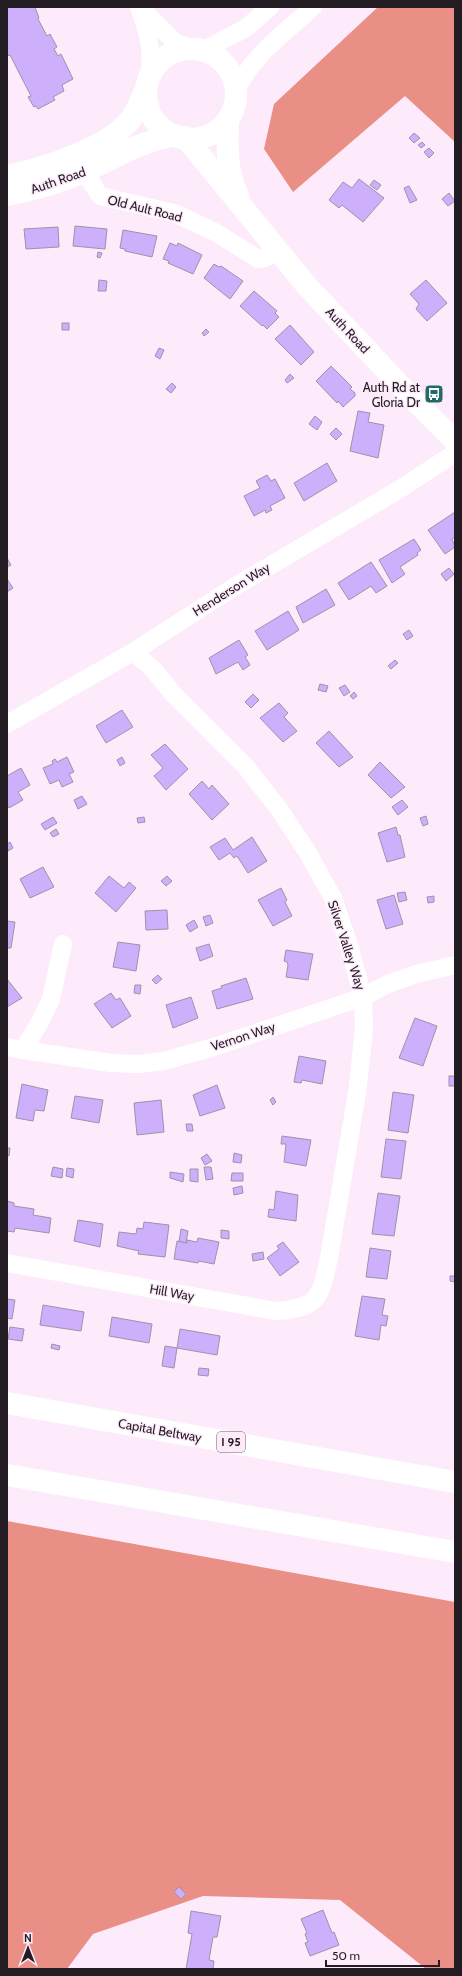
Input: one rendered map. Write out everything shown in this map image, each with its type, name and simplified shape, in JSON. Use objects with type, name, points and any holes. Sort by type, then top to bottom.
[{"type":"main road","points":[[179,50],[197,50],[209,52],[223,62],[232,75],[236,91],[235,106],[228,120],[217,130],[204,136],[180,136],[164,129],[155,120],[149,110],[146,97],[148,81],[157,65],[167,56],[179,50]]},
{"type":"main road","name":"Auth Road","points":[[7,176],[63,160],[110,137],[131,120],[139,105],[148,81]]},
{"type":"main road","name":"Auth Road","points":[[228,120],[228,163],[234,187],[248,214]]},
{"type":"main road","name":"Auth Road","points":[[7,195],[39,188],[84,171],[146,142],[180,136],[356,339],[455,441]]},
{"type":"main road","name":"Capital Beltway","points":[[7,1403],[455,1482]]},
{"type":"main road","points":[[7,1475],[455,1552]]},
{"type":"street","points":[[139,7],[176,43],[197,50],[246,28],[270,7]]},
{"type":"street","points":[[139,7],[149,36],[151,54],[148,81]]},
{"type":"street","points":[[236,91],[242,78],[255,61],[313,7]]},
{"type":"street","name":"Old Ault Road","points":[[84,171],[95,191],[105,198],[141,204],[174,213],[215,232],[258,259],[265,258],[278,250]]},
{"type":"street","name":"Henderson Way","points":[[7,724],[134,652],[234,587],[400,489],[455,453]]},
{"type":"street","name":"Silver Valley Way","points":[[134,652],[153,669],[174,695],[246,767],[279,809],[308,853],[333,898],[348,942],[363,997],[364,1030],[357,1093],[335,1228],[323,1282]]},
{"type":"street","name":"Vernon Way","points":[[15,1049],[40,1022],[51,999],[63,944]]},
{"type":"street","name":"Vernon Way","points":[[15,1049],[111,1063],[138,1064],[164,1061],[214,1047],[363,997],[388,984],[409,976],[455,965]]},
{"type":"street","name":"Hill Way","points":[[7,1263],[276,1311],[298,1310],[310,1304],[318,1296],[323,1282]]},
{"type":"shaded area","points":[[378,7],[455,7],[455,142],[405,96],[293,192],[264,149],[274,104]]},
{"type":"shaded area","points":[[7,1521],[455,1602],[455,1969],[426,1969],[340,1900],[203,1896],[93,1934],[67,1969],[7,1969]]},
{"type":"building","points":[[7,7],[35,7],[39,18],[38,19],[47,36],[50,34],[57,47],[54,49],[58,56],[61,54],[73,79],[62,85],[64,91],[53,97],[55,100],[38,109],[36,106],[34,107],[28,97],[31,96],[10,55],[7,56]]},
{"type":"building","points":[[414,133],[420,138],[414,143],[409,138]]},
{"type":"building","points":[[422,142],[425,145],[421,148],[418,145]]},
{"type":"building","points":[[429,148],[434,153],[429,158],[424,152]]},
{"type":"building","points":[[359,179],[384,198],[363,222],[342,205],[339,208],[329,200],[343,182],[352,188]]},
{"type":"building","points":[[374,180],[381,185],[377,190],[370,185]]},
{"type":"building","points":[[409,186],[417,200],[410,203],[404,188]]},
{"type":"building","points":[[449,193],[455,201],[448,206],[442,199]]},
{"type":"building","points":[[75,226],[107,229],[105,249],[73,246]]},
{"type":"building","points":[[58,227],[59,247],[26,249],[24,229]]},
{"type":"building","points":[[123,230],[157,236],[152,257],[125,251],[125,249],[120,248]]},
{"type":"building","points":[[170,243],[177,246],[178,243],[202,255],[193,274],[168,263],[169,261],[163,259]]},
{"type":"building","points":[[98,252],[102,253],[100,258],[97,257]]},
{"type":"building","points":[[214,264],[219,267],[221,266],[243,281],[230,299],[204,278]]},
{"type":"building","points":[[99,280],[107,281],[106,291],[98,291]]},
{"type":"building","points":[[426,280],[447,303],[427,321],[416,309],[419,304],[410,294]]},
{"type":"building","points":[[254,291],[277,311],[275,313],[279,317],[267,329],[240,306]]},
{"type":"building","points":[[62,323],[69,323],[69,330],[62,330]]},
{"type":"building","points":[[290,325],[314,352],[301,365],[275,339]]},
{"type":"building","points":[[206,329],[209,332],[204,336],[202,333]]},
{"type":"building","points":[[159,348],[164,350],[160,359],[155,356]]},
{"type":"building","points":[[331,366],[352,387],[350,389],[355,393],[355,396],[343,407],[338,401],[337,403],[316,381]]},
{"type":"building","points":[[290,374],[294,378],[287,383],[285,380]]},
{"type":"building","points":[[172,383],[176,387],[171,393],[166,389]]},
{"type":"building","points":[[358,411],[370,413],[368,422],[384,425],[378,458],[350,451]]},
{"type":"building","points":[[315,416],[322,422],[317,430],[309,424]]},
{"type":"building","points":[[336,428],[342,434],[336,440],[330,434]]},
{"type":"building","points":[[327,463],[337,481],[304,501],[294,483]]},
{"type":"building","points":[[267,475],[271,481],[275,479],[285,498],[270,506],[272,510],[266,513],[265,510],[254,516],[244,496],[260,488],[256,481]]},
{"type":"building","points":[[455,512],[455,537],[452,539],[455,547],[445,554],[428,530]]},
{"type":"building","points":[[414,539],[421,550],[417,553],[418,555],[400,567],[405,574],[392,583],[379,560]]},
{"type":"building","points":[[7,558],[11,565],[7,567]]},
{"type":"building","points":[[371,562],[387,586],[376,593],[371,586],[349,600],[338,583]]},
{"type":"building","points":[[449,568],[454,574],[446,581],[441,574]]},
{"type":"building","points":[[7,579],[13,588],[7,592]]},
{"type":"building","points":[[326,589],[335,605],[303,623],[296,607]]},
{"type":"building","points":[[288,611],[299,630],[267,650],[255,631]]},
{"type":"building","points":[[409,630],[413,636],[407,640],[403,634]]},
{"type":"building","points":[[239,640],[248,655],[245,657],[250,665],[243,670],[238,662],[216,674],[209,658]]},
{"type":"building","points":[[395,660],[398,663],[391,669],[388,666]]},
{"type":"building","points":[[320,684],[328,686],[326,692],[318,690]]},
{"type":"building","points":[[345,685],[350,692],[344,696],[339,688]]},
{"type":"building","points":[[354,692],[357,696],[353,699],[350,696]]},
{"type":"building","points":[[253,694],[259,700],[251,708],[245,702]]},
{"type":"building","points":[[279,703],[288,713],[284,717],[297,731],[283,742],[260,718]]},
{"type":"building","points":[[122,710],[133,727],[106,743],[96,726]]},
{"type":"building","points":[[329,731],[353,757],[339,767],[316,743]]},
{"type":"building","points":[[165,744],[188,769],[166,790],[154,776],[163,768],[151,755]]},
{"type":"building","points":[[67,757],[74,772],[69,774],[73,782],[62,787],[59,780],[50,784],[43,768],[53,764],[52,761],[55,759],[57,762]]},
{"type":"building","points":[[122,757],[125,763],[120,766],[117,760]]},
{"type":"building","points":[[380,762],[405,787],[391,798],[368,775]]},
{"type":"building","points":[[21,768],[30,785],[18,792],[23,800],[9,808],[7,805],[7,776]]},
{"type":"building","points":[[202,781],[209,789],[212,785],[229,804],[212,820],[189,794]]},
{"type":"building","points":[[82,796],[87,804],[78,809],[74,800]]},
{"type":"building","points":[[402,800],[408,807],[398,815],[392,807]]},
{"type":"building","points":[[426,816],[428,824],[423,826],[420,818]]},
{"type":"building","points":[[53,817],[57,823],[45,830],[41,824]]},
{"type":"building","points":[[144,817],[145,822],[138,823],[137,818]]},
{"type":"building","points":[[396,827],[398,835],[400,835],[405,857],[387,862],[378,833]]},
{"type":"building","points":[[56,829],[59,834],[53,837],[50,833]]},
{"type":"building","points":[[252,837],[267,861],[248,873],[237,856],[234,858],[230,853],[219,860],[210,847],[225,838],[233,850]]},
{"type":"building","points":[[10,842],[13,848],[8,851],[7,844]]},
{"type":"building","points":[[43,867],[54,887],[30,898],[20,879]]},
{"type":"building","points":[[109,876],[124,888],[129,882],[136,888],[116,912],[95,893]]},
{"type":"building","points":[[167,876],[172,881],[166,886],[161,881]]},
{"type":"building","points":[[281,888],[287,900],[285,902],[292,916],[273,926],[258,900]]},
{"type":"building","points":[[405,892],[407,900],[399,902],[397,893]]},
{"type":"building","points":[[394,895],[403,924],[386,929],[377,900]]},
{"type":"building","points":[[434,896],[434,902],[428,903],[427,897]]},
{"type":"building","points":[[167,910],[168,929],[146,930],[145,911]]},
{"type":"building","points":[[210,915],[213,923],[206,926],[203,917]]},
{"type":"building","points":[[194,920],[198,927],[190,932],[186,925]]},
{"type":"building","points":[[7,921],[15,922],[11,948],[7,948]]},
{"type":"building","points":[[118,942],[140,945],[136,971],[113,967]]},
{"type":"building","points":[[209,944],[213,956],[200,961],[196,948]]},
{"type":"building","points":[[286,950],[313,954],[308,980],[286,977],[288,965],[287,962],[284,961]]},
{"type":"building","points":[[158,975],[162,979],[156,984],[152,980]]},
{"type":"building","points":[[246,978],[253,999],[217,1009],[212,991],[222,988],[221,986]]},
{"type":"building","points":[[7,979],[22,998],[7,1007]]},
{"type":"building","points":[[135,985],[141,985],[140,994],[134,993]]},
{"type":"building","points":[[111,993],[116,1000],[120,998],[131,1016],[112,1028],[94,1004]]},
{"type":"building","points":[[191,997],[198,1018],[173,1028],[166,1005]]},
{"type":"building","points":[[415,1018],[437,1026],[423,1066],[399,1058]]},
{"type":"building","points":[[299,1056],[326,1061],[322,1084],[302,1080],[301,1083],[294,1082]]},
{"type":"building","points":[[449,1076],[455,1076],[455,1086],[449,1086]]},
{"type":"building","points":[[22,1084],[48,1090],[44,1111],[35,1110],[33,1121],[16,1118]]},
{"type":"building","points":[[217,1085],[225,1108],[200,1116],[193,1095]]},
{"type":"building","points":[[393,1092],[414,1095],[408,1133],[388,1130]]},
{"type":"building","points":[[75,1096],[103,1100],[99,1123],[71,1118]]},
{"type":"building","points":[[273,1097],[276,1102],[273,1105],[270,1100]]},
{"type":"building","points":[[161,1100],[164,1132],[137,1135],[134,1103]]},
{"type":"building","points":[[186,1124],[192,1124],[193,1131],[187,1131]]},
{"type":"building","points":[[282,1136],[311,1140],[306,1166],[284,1162],[286,1144],[281,1144]]},
{"type":"building","points":[[386,1139],[406,1141],[401,1179],[381,1177]]},
{"type":"building","points":[[7,1148],[10,1148],[9,1156],[7,1155]]},
{"type":"building","points":[[234,1153],[242,1155],[241,1163],[233,1162]]},
{"type":"building","points":[[207,1154],[212,1161],[205,1165],[201,1158]]},
{"type":"building","points":[[53,1167],[63,1169],[62,1178],[51,1176]]},
{"type":"building","points":[[204,1167],[211,1167],[213,1179],[206,1180]]},
{"type":"building","points":[[67,1168],[74,1169],[73,1178],[66,1176]]},
{"type":"building","points":[[190,1169],[198,1169],[198,1182],[190,1181]]},
{"type":"building","points":[[170,1172],[184,1174],[183,1182],[170,1178]]},
{"type":"building","points":[[232,1173],[243,1173],[243,1181],[231,1181]]},
{"type":"building","points":[[242,1186],[243,1193],[234,1195],[233,1188]]},
{"type":"building","points":[[276,1191],[298,1195],[296,1221],[268,1217],[269,1209],[274,1210]]},
{"type":"building","points":[[378,1193],[400,1196],[394,1236],[372,1234]]},
{"type":"building","points":[[7,1201],[14,1203],[14,1206],[34,1209],[33,1215],[51,1218],[49,1233],[15,1228],[14,1232],[7,1231]]},
{"type":"building","points":[[78,1220],[103,1224],[100,1247],[74,1241]]},
{"type":"building","points":[[144,1222],[169,1225],[165,1257],[138,1254],[139,1251],[117,1246],[119,1232],[136,1234],[137,1228],[143,1229]]},
{"type":"building","points":[[181,1229],[188,1231],[186,1243],[179,1242]]},
{"type":"building","points":[[221,1230],[229,1231],[229,1239],[221,1238]]},
{"type":"building","points":[[198,1238],[219,1242],[214,1264],[174,1259],[177,1241],[187,1243],[187,1240],[197,1242]]},
{"type":"building","points":[[283,1242],[299,1262],[280,1276],[267,1258],[279,1249],[277,1246]]},
{"type":"building","points":[[370,1248],[391,1251],[387,1279],[366,1277]]},
{"type":"building","points":[[263,1252],[264,1259],[253,1261],[252,1254]]},
{"type":"building","points":[[450,1276],[455,1276],[455,1282],[450,1281]]},
{"type":"building","points":[[362,1296],[385,1299],[382,1315],[388,1316],[386,1326],[381,1325],[379,1340],[355,1336]]},
{"type":"building","points":[[7,1299],[15,1300],[12,1319],[7,1318]]},
{"type":"building","points":[[43,1305],[84,1312],[81,1331],[40,1325]]},
{"type":"building","points":[[112,1317],[152,1324],[149,1343],[109,1336]]},
{"type":"building","points":[[10,1327],[24,1329],[22,1341],[8,1339]]},
{"type":"building","points":[[180,1329],[220,1336],[217,1355],[177,1348]]},
{"type":"building","points":[[52,1344],[60,1346],[59,1350],[51,1348]]},
{"type":"building","points":[[165,1346],[177,1348],[174,1368],[162,1366]]},
{"type":"building","points":[[199,1368],[209,1369],[208,1376],[198,1375]]},
{"type":"building","points":[[179,1887],[186,1894],[181,1899],[174,1892]]},
{"type":"building","points":[[323,1910],[332,1933],[334,1932],[339,1945],[310,1956],[305,1943],[308,1942],[305,1934],[307,1933],[301,1919]]},
{"type":"building","points":[[191,1911],[221,1916],[217,1937],[213,1937],[209,1960],[214,1961],[213,1969],[186,1969],[192,1934],[188,1933]]},
{"type":"place","name":"Auth Rd at Gloria Dr","points":[[434,394]]}]
